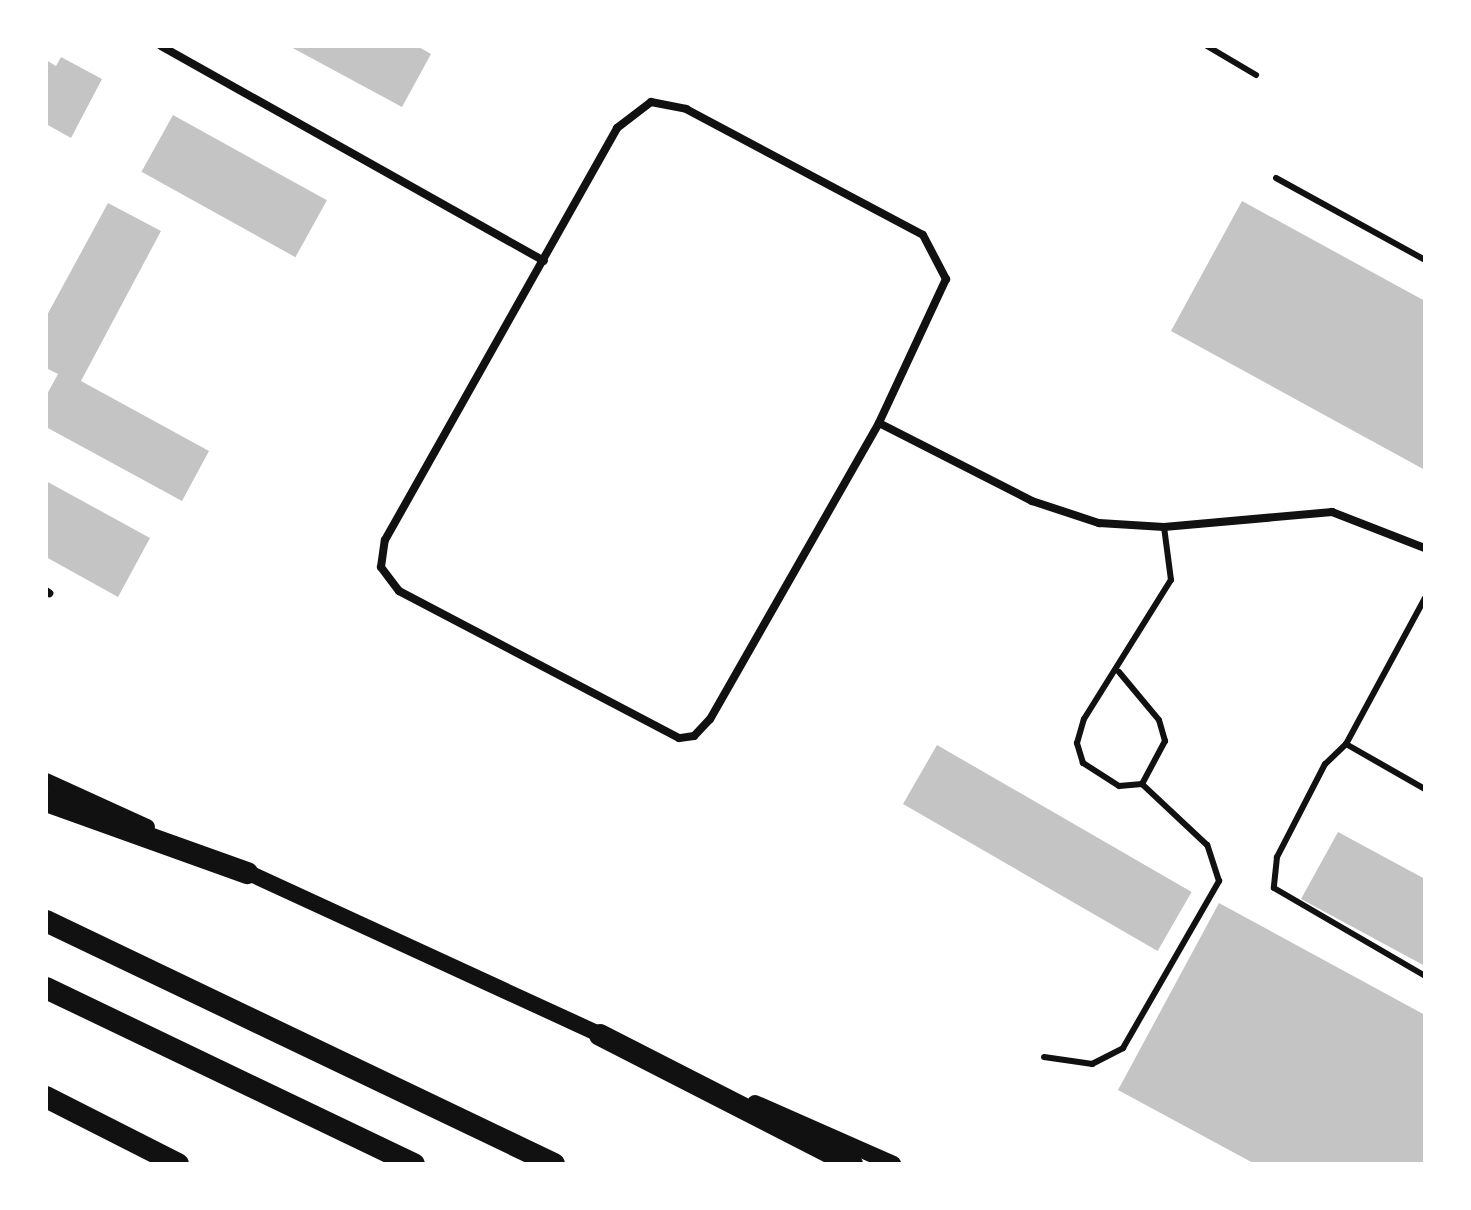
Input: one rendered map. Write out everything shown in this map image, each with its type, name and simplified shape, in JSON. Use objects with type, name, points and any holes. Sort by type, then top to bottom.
[{"type":"highway","points":[[46,801],[247,873]]},
{"type":"highway","points":[[46,921],[554,1164]]},
{"type":"highway","points":[[46,988],[414,1164]]},
{"type":"highway","points":[[600,1035],[852,1164]]},
{"type":"highway","points":[[46,1097],[179,1164]]},
{"type":"main road","points":[[46,781],[600,1035],[893,1164]]},
{"type":"main road","points":[[46,1105],[179,1164]]},
{"type":"street","points":[[161,46],[544,261]]},
{"type":"street","points":[[651,102],[686,109],[923,235],[938,252],[946,279],[941,301],[879,423],[710,719],[694,736],[670,736],[399,591],[381,567],[385,540],[625,117],[651,102]]},
{"type":"street","points":[[879,423],[1056,511],[1099,523],[1164,527],[1332,512],[1425,548]]},
{"type":"lane","points":[[1207,46],[1256,75]]},
{"type":"lane","points":[[1276,178],[1425,260]]},
{"type":"lane","points":[[1044,1057],[1092,1064],[1123,1048],[1219,881],[1207,845],[1142,784],[1119,786],[1083,763],[1077,743],[1084,719],[1119,672],[1171,580],[1164,527]]},
{"type":"lane","points":[[1425,598],[1346,744],[1320,773],[1277,857],[1274,888],[1425,976]]},
{"type":"lane","points":[[1119,672],[1159,720],[1165,741],[1142,784]]},
{"type":"lane","points":[[1346,744],[1425,789]]},
{"type":"building","points":[[289,46],[417,46],[431,54],[402,107]]},
{"type":"building","points":[[61,57],[102,79],[71,138],[46,124],[46,60],[56,66]]},
{"type":"building","points":[[173,115],[327,200],[295,257],[141,172]]},
{"type":"building","points":[[1242,201],[1425,301],[1425,470],[1171,331]]},
{"type":"building","points":[[108,203],[161,231],[81,381],[209,451],[182,501],[46,427],[46,396],[58,374],[46,368],[46,317]]},
{"type":"building","points":[[46,481],[150,538],[118,597],[46,557]]},
{"type":"building","points":[[937,745],[1192,892],[1158,951],[903,804]]},
{"type":"building","points":[[1338,832],[1425,879],[1425,966],[1301,899]]},
{"type":"building","points":[[1219,903],[1425,1015],[1425,1164],[1255,1164],[1118,1090]]}]
